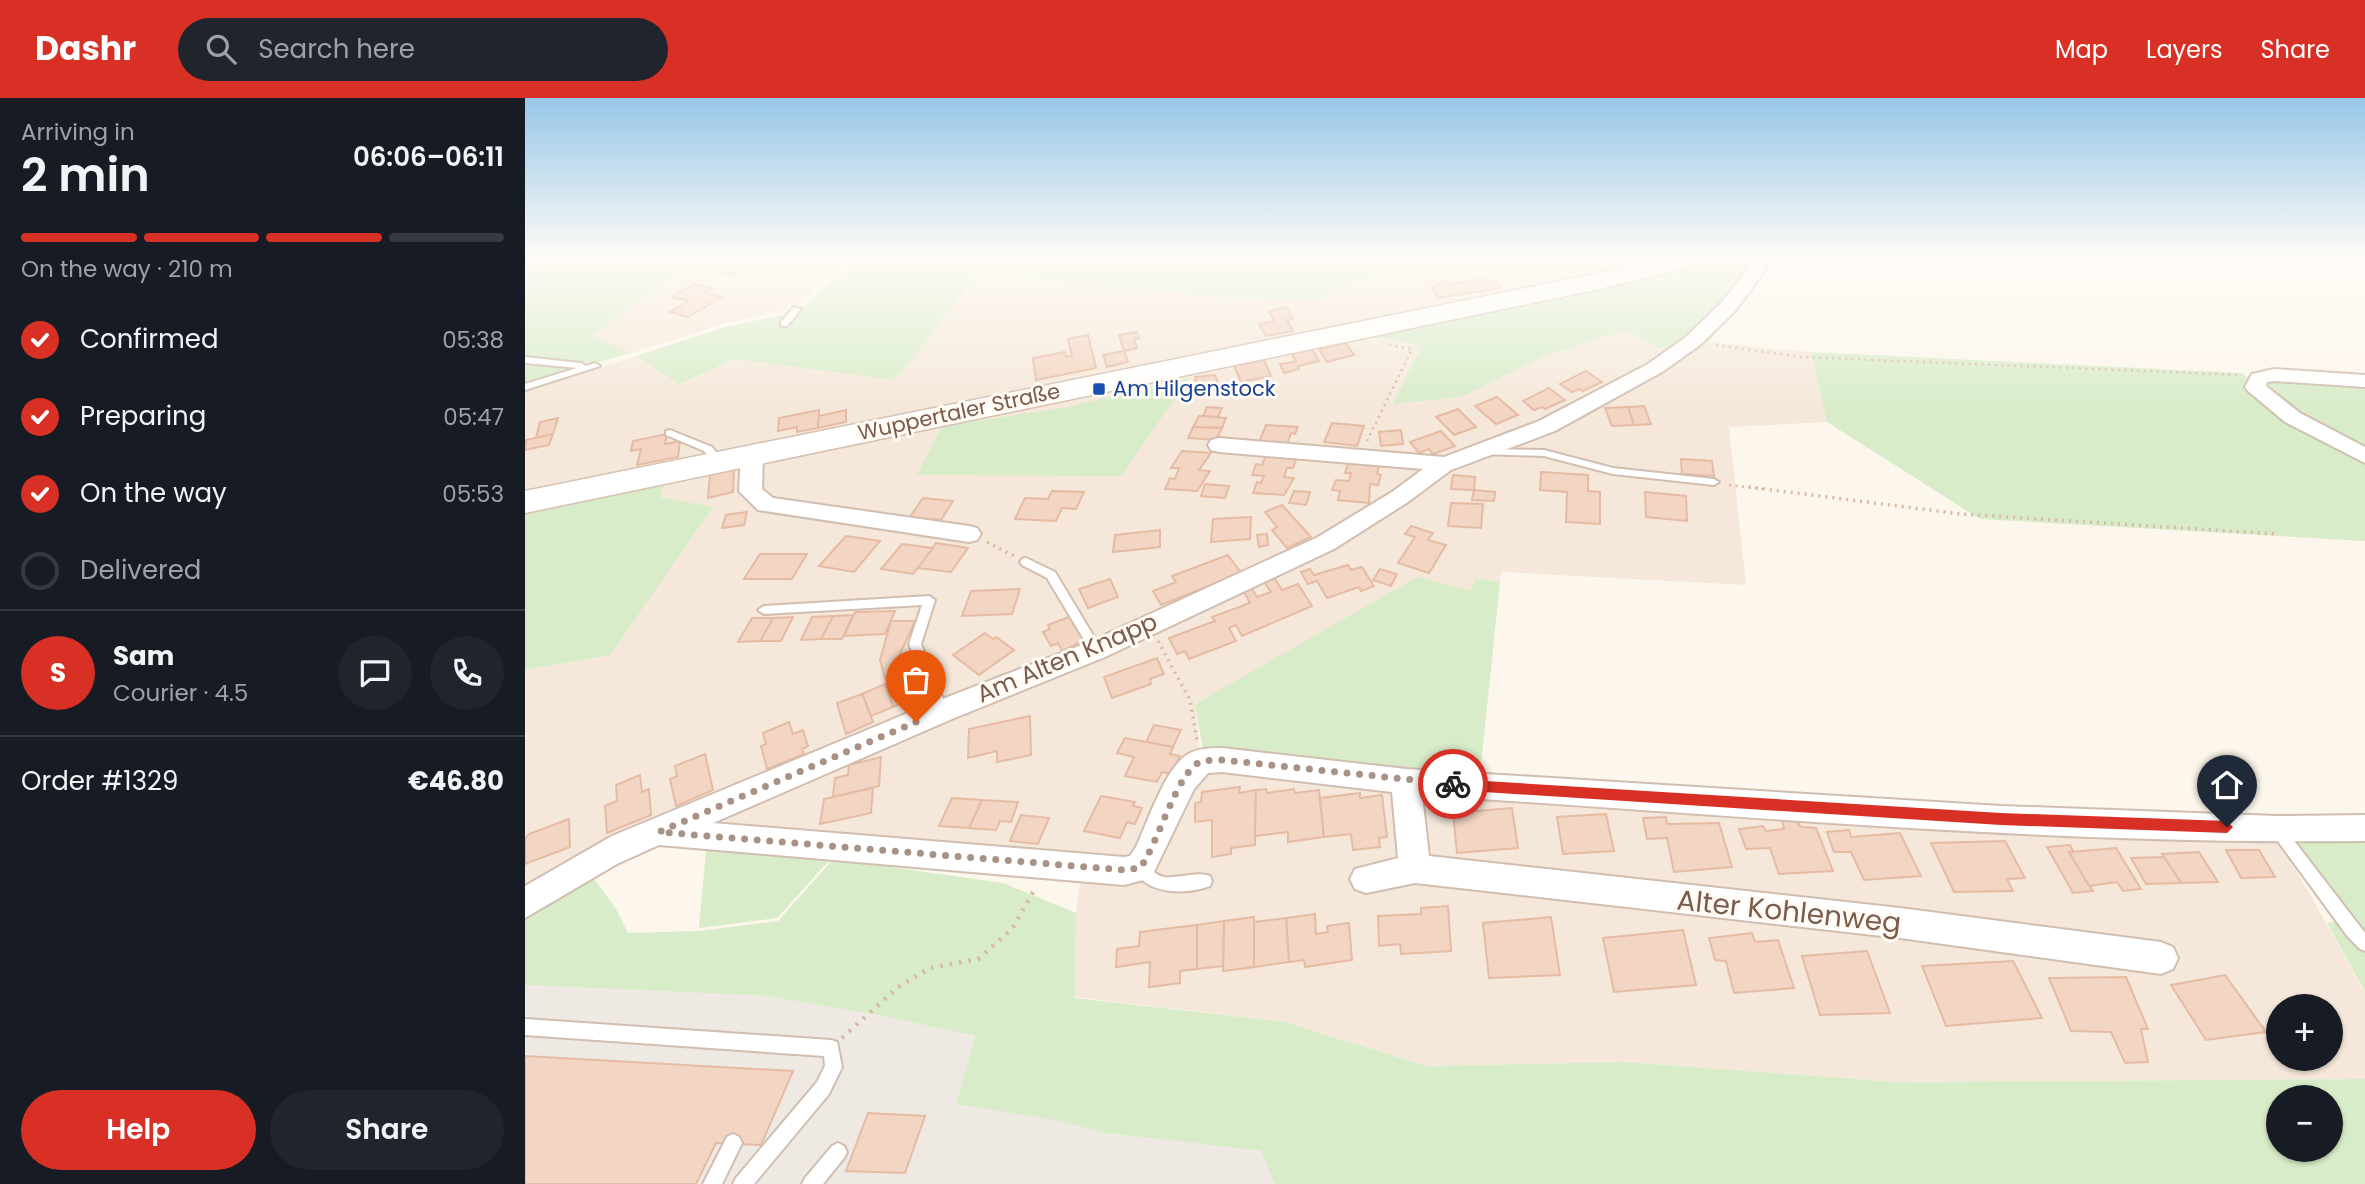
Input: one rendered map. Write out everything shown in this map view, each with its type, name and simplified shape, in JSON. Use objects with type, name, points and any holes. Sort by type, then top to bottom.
[{"type":"main road","name":"Wuppertaler Straße","points":[[525,502],[1470,308]]},
{"type":"street","name":"Am Alten Knapp","points":[[525,903],[601,854],[659,832],[942,711],[1096,650],[1326,543],[1400,497],[1446,464],[1547,426],[1655,368],[1693,341],[1727,308]]},
{"type":"street","points":[[2365,382],[2269,376],[2259,378],[2255,385],[2263,396],[2297,420],[2365,456]]},
{"type":"street","name":"Am Alten Knapp","points":[[1219,445],[1446,464]]},
{"type":"street","points":[[752,455],[750,491],[767,505],[969,534]]},
{"type":"street","points":[[659,832],[1124,870],[1140,868],[1150,855],[1186,774],[1201,762],[1222,760],[1406,781],[2001,819],[2277,829],[2365,828]]},
{"type":"street","points":[[1406,781],[1415,869]]},
{"type":"street","name":"Alter Kohlenweg","points":[[1366,879],[1415,869],[1900,923],[2161,958]]},
{"type":"lane","points":[[784,324],[797,309]]},
{"type":"lane","points":[[525,360],[595,366]]},
{"type":"lane","points":[[525,387],[595,366]]},
{"type":"lane","points":[[670,433],[708,449],[718,461]]},
{"type":"lane","points":[[1476,452],[1520,450],[1544,453],[1613,471],[1714,482]]},
{"type":"lane","points":[[1026,562],[1051,575],[1096,650]]},
{"type":"lane","points":[[764,610],[929,600],[915,644],[942,711]]},
{"type":"lane","points":[[2277,829],[2353,932],[2365,944]]},
{"type":"lane","points":[[1140,868],[1153,882],[1167,885],[1205,881]]},
{"type":"lane","points":[[525,1027],[831,1048],[834,1067],[824,1088],[742,1184]]},
{"type":"lane","points":[[712,1184],[733,1143]]},
{"type":"lane","points":[[811,1184],[838,1152]]},
{"type":"path","points":[[1693,341],[1801,357],[2269,376]]},
{"type":"path","points":[[1360,456],[1412,349],[1387,344]]},
{"type":"path","points":[[1714,482],[1961,514],[2277,534]]},
{"type":"path","points":[[969,534],[1026,562]]},
{"type":"path","points":[[1149,624],[1190,700],[1201,762]]},
{"type":"path","points":[[831,1048],[898,987],[930,968],[978,959],[1011,929],[1049,864]]},
{"type":"shaded area","points":[[631,308],[795,308],[722,324],[631,353],[589,337]]},
{"type":"shaded area","points":[[952,308],[1431,308],[525,495],[525,391],[636,356],[679,384],[734,359],[895,380]]},
{"type":"shaded area","points":[[1627,330],[1658,348],[1709,342],[1811,352],[1827,422],[1729,427],[1746,585],[1501,572],[1500,582],[1476,578],[1471,592],[1195,703],[1201,762],[2275,832],[2365,993],[2365,1079],[1896,1082],[1625,1062],[1426,1066],[1285,1022],[1075,997],[1076,913],[1083,859],[661,819],[525,902],[525,670],[610,654],[712,507],[660,497],[666,481],[1369,335],[1420,346],[1394,404],[1461,397],[1543,357]]},
{"type":"shaded area","points":[[525,985],[767,996],[878,1015],[975,1036],[956,1104],[1054,1120],[1106,1133],[1262,1151],[1275,1184],[525,1184]]},
{"type":"green space","points":[[525,308],[631,308],[590,336],[631,353],[596,363],[525,358]]},
{"type":"green space","points":[[802,308],[952,308],[895,380],[734,359],[679,384],[636,356],[725,327],[797,312]]},
{"type":"green space","points":[[1504,308],[1735,308],[1709,342],[1658,348],[1627,330],[1543,357],[1461,397],[1393,404],[1421,346],[1371,335]]},
{"type":"green space","points":[[1811,352],[2241,373],[2256,382],[2365,382],[2365,541],[1980,519],[1827,422]]},
{"type":"green space","points":[[525,363],[575,369],[525,384]]},
{"type":"green space","points":[[1189,378],[1121,476],[917,475],[942,426],[1063,408]]},
{"type":"green space","points":[[666,481],[660,497],[713,507],[610,655],[525,670],[525,511]]},
{"type":"green space","points":[[1417,577],[1471,591],[1476,578],[1500,582],[1479,784],[1204,756],[1195,704]]},
{"type":"green space","points":[[2283,833],[2365,834],[2365,992],[2327,923],[2336,921]]},
{"type":"green space","points":[[717,844],[835,854],[777,918],[699,928],[706,850]]},
{"type":"green space","points":[[837,855],[861,863],[1003,883],[1076,913],[1075,998],[1285,1022],[1426,1066],[1625,1062],[1896,1082],[2365,1079],[2365,1184],[1275,1184],[1261,1151],[1106,1133],[1054,1120],[956,1104],[975,1036],[878,1015],[767,996],[525,985],[525,907],[573,880],[595,880],[616,909],[628,933],[698,931],[778,921]]},
{"type":"building","points":[[677,308],[704,308],[688,317],[670,312]]},
{"type":"building","points":[[1286,308],[1293,319],[1287,320],[1293,331],[1266,336],[1259,324],[1274,321],[1269,311]]},
{"type":"building","points":[[1137,332],[1139,338],[1134,339],[1137,348],[1124,351],[1119,335]]},
{"type":"building","points":[[1088,335],[1096,368],[1036,380],[1033,358],[1065,352],[1066,357],[1072,356],[1068,339]]},
{"type":"building","points":[[1346,343],[1354,355],[1327,362],[1319,349]]},
{"type":"building","points":[[1312,349],[1319,361],[1284,373],[1280,364],[1296,362],[1292,353]]},
{"type":"building","points":[[1124,351],[1128,362],[1107,367],[1103,355]]},
{"type":"building","points":[[1264,360],[1271,376],[1241,382],[1234,366]]},
{"type":"building","points":[[1586,371],[1602,382],[1583,391],[1579,389],[1572,392],[1560,384]]},
{"type":"building","points":[[1215,375],[1220,389],[1197,392],[1195,377]]},
{"type":"building","points":[[1549,388],[1565,400],[1545,409],[1542,407],[1534,410],[1523,401]]},
{"type":"building","points":[[1497,397],[1518,415],[1496,424],[1475,406]]},
{"type":"building","points":[[1644,406],[1651,424],[1634,425],[1628,407]]},
{"type":"building","points":[[1207,407],[1222,408],[1218,417],[1203,416]]},
{"type":"building","points":[[1628,407],[1634,425],[1612,426],[1605,408]]},
{"type":"building","points":[[1458,409],[1476,427],[1454,435],[1436,417]]},
{"type":"building","points":[[819,410],[818,428],[797,432],[797,427],[778,431],[779,418]]},
{"type":"building","points":[[846,410],[846,422],[818,428],[819,416]]},
{"type":"building","points":[[1199,416],[1226,418],[1222,428],[1193,427]]},
{"type":"building","points":[[558,418],[553,434],[536,438],[540,422]]},
{"type":"building","points":[[1332,423],[1364,426],[1357,446],[1324,442]]},
{"type":"building","points":[[1266,425],[1298,427],[1295,434],[1291,433],[1287,444],[1259,442]]},
{"type":"building","points":[[1193,427],[1222,428],[1216,440],[1188,438]]},
{"type":"building","points":[[1401,430],[1403,444],[1381,446],[1379,432]]},
{"type":"building","points":[[1441,431],[1455,446],[1433,454],[1429,449],[1419,453],[1410,442]]},
{"type":"building","points":[[553,434],[549,445],[525,450],[526,440]]},
{"type":"building","points":[[667,434],[665,444],[680,441],[678,457],[637,465],[641,449],[631,451],[633,441]]},
{"type":"building","points":[[1182,451],[1211,453],[1199,470],[1210,471],[1197,491],[1165,489],[1170,478],[1175,479],[1179,468],[1171,468]]},
{"type":"building","points":[[1266,456],[1297,458],[1293,468],[1287,468],[1284,477],[1294,478],[1284,495],[1253,493],[1257,482],[1261,483],[1264,476],[1252,475],[1256,464],[1262,465]]},
{"type":"building","points":[[1681,459],[1712,461],[1714,476],[1682,474]]},
{"type":"building","points":[[1348,463],[1379,466],[1377,474],[1381,475],[1378,485],[1370,484],[1369,503],[1338,500],[1340,491],[1332,490],[1336,480],[1349,481],[1351,473],[1345,473]]},
{"type":"building","points":[[734,469],[733,492],[708,498],[710,475]]},
{"type":"building","points":[[1541,472],[1588,475],[1588,491],[1600,492],[1600,524],[1566,522],[1567,492],[1540,490]]},
{"type":"building","points":[[1453,475],[1475,477],[1474,490],[1451,489]]},
{"type":"building","points":[[1205,484],[1229,486],[1225,498],[1201,496]]},
{"type":"building","points":[[1474,490],[1495,492],[1494,501],[1472,500]]},
{"type":"building","points":[[1052,491],[1084,492],[1076,509],[1062,508],[1056,521],[1015,519],[1025,498],[1048,499]]},
{"type":"building","points":[[1294,491],[1310,492],[1306,505],[1289,503]]},
{"type":"building","points":[[1645,492],[1686,496],[1687,521],[1646,517]]},
{"type":"building","points":[[923,498],[953,501],[941,520],[910,517]]},
{"type":"building","points":[[1451,503],[1483,504],[1481,528],[1448,526]]},
{"type":"building","points":[[1282,505],[1311,537],[1287,548],[1272,530],[1277,527],[1265,512]]},
{"type":"building","points":[[747,512],[744,525],[722,528],[726,515]]},
{"type":"building","points":[[1251,517],[1250,539],[1211,542],[1213,519]]},
{"type":"building","points":[[1411,526],[1433,533],[1428,540],[1446,545],[1429,573],[1398,563],[1415,537],[1405,534]]},
{"type":"building","points":[[1160,530],[1160,547],[1113,552],[1115,535]]},
{"type":"building","points":[[1267,534],[1268,545],[1259,547],[1257,535]]},
{"type":"building","points":[[846,536],[880,541],[854,572],[819,566]]},
{"type":"building","points":[[936,543],[968,548],[951,572],[917,568]]},
{"type":"building","points":[[902,544],[933,548],[913,574],[881,569]]},
{"type":"building","points":[[760,554],[807,554],[792,579],[744,579]]},
{"type":"building","points":[[1228,555],[1241,573],[1161,605],[1153,591],[1176,582],[1172,576]]},
{"type":"building","points":[[1348,565],[1351,570],[1362,567],[1374,586],[1361,591],[1359,587],[1327,598],[1317,581],[1308,584],[1301,572],[1310,569],[1314,575]]},
{"type":"building","points":[[1380,569],[1397,574],[1391,586],[1373,580]]},
{"type":"building","points":[[1273,576],[1282,590],[1298,584],[1312,606],[1242,636],[1236,625],[1229,628],[1236,641],[1189,659],[1185,651],[1177,654],[1169,638],[1215,621],[1212,617],[1250,603],[1243,590],[1251,587],[1257,597],[1271,592],[1263,580]]},
{"type":"building","points":[[1110,579],[1118,597],[1088,608],[1079,589]]},
{"type":"building","points":[[1020,589],[1012,614],[962,616],[971,591]]},
{"type":"building","points":[[895,611],[885,634],[844,636],[855,612]]},
{"type":"building","points":[[853,615],[842,639],[821,639],[833,616]]},
{"type":"building","points":[[833,616],[821,639],[801,640],[812,617]]},
{"type":"building","points":[[1071,616],[1085,640],[1062,651],[1058,643],[1051,646],[1043,632],[1050,629],[1048,625]]},
{"type":"building","points":[[793,617],[781,641],[760,641],[773,618]]},
{"type":"building","points":[[752,618],[773,618],[760,641],[738,642]]},
{"type":"building","points":[[891,621],[915,621],[899,656],[913,699],[893,707],[880,660]]},
{"type":"building","points":[[985,633],[993,639],[996,637],[1014,650],[979,675],[953,655]]},
{"type":"building","points":[[1157,658],[1164,674],[1150,679],[1151,684],[1112,698],[1104,677]]},
{"type":"building","points":[[885,684],[893,707],[871,716],[862,694]]},
{"type":"building","points":[[862,694],[873,722],[846,734],[837,703]]},
{"type":"building","points":[[1030,716],[1031,755],[997,762],[997,751],[968,758],[969,729]]},
{"type":"building","points":[[789,722],[793,734],[803,730],[808,746],[802,749],[804,754],[767,769],[761,746],[766,744],[763,733]]},
{"type":"building","points":[[1154,725],[1181,730],[1173,747],[1146,742]]},
{"type":"building","points":[[1125,738],[1173,747],[1170,754],[1180,756],[1171,774],[1162,772],[1157,782],[1125,776],[1134,757],[1117,753]]},
{"type":"building","points":[[705,754],[713,790],[676,806],[670,779],[677,776],[675,766]]},
{"type":"building","points":[[881,757],[879,786],[833,797],[835,778],[848,775],[849,765]]},
{"type":"building","points":[[640,775],[642,792],[649,789],[651,815],[607,833],[605,806],[617,801],[616,785]]},
{"type":"building","points":[[1240,787],[1239,793],[1256,790],[1255,845],[1231,848],[1231,854],[1212,857],[1212,820],[1195,822],[1195,803],[1201,802],[1202,792]]},
{"type":"building","points":[[873,788],[871,813],[820,824],[824,799]]},
{"type":"building","points":[[1266,789],[1267,793],[1294,789],[1295,793],[1319,790],[1324,837],[1288,842],[1288,832],[1255,836],[1256,790]]},
{"type":"building","points":[[1360,793],[1360,798],[1382,795],[1387,837],[1379,838],[1380,847],[1353,850],[1351,834],[1324,837],[1320,798]]},
{"type":"building","points":[[1101,796],[1135,802],[1133,806],[1142,808],[1135,824],[1127,822],[1120,838],[1084,831]]},
{"type":"building","points":[[952,798],[982,800],[969,828],[939,826]]},
{"type":"building","points":[[982,800],[1018,802],[1011,822],[1000,821],[996,830],[969,828]]},
{"type":"building","points":[[1512,808],[1518,848],[1457,853],[1453,813]]},
{"type":"building","points":[[1606,814],[1614,851],[1563,854],[1557,817]]},
{"type":"building","points":[[1021,815],[1049,818],[1038,844],[1010,841]]},
{"type":"building","points":[[1666,817],[1667,824],[1719,823],[1732,867],[1674,872],[1667,838],[1647,839],[1643,818]]},
{"type":"building","points":[[569,819],[570,847],[525,864],[525,839],[529,834]]},
{"type":"building","points":[[1782,821],[1796,821],[1801,827],[1816,828],[1833,871],[1779,874],[1770,848],[1746,849],[1739,829],[1763,826],[1766,831],[1784,829]]},
{"type":"building","points":[[1849,830],[1851,837],[1900,833],[1921,876],[1864,880],[1851,852],[1834,852],[1827,832]]},
{"type":"building","points":[[2005,841],[2025,878],[2007,879],[2013,891],[1954,892],[1931,843]]},
{"type":"building","points":[[2070,845],[2073,851],[2069,852],[2093,891],[2073,893],[2047,847]]},
{"type":"building","points":[[2116,848],[2141,889],[2123,891],[2117,882],[2089,886],[2069,852]]},
{"type":"building","points":[[2226,850],[2259,850],[2275,877],[2241,878]]},
{"type":"building","points":[[2199,852],[2218,882],[2181,883],[2162,854]]},
{"type":"building","points":[[2164,857],[2181,883],[2146,884],[2131,858]]},
{"type":"building","points":[[1448,906],[1451,951],[1401,954],[1400,944],[1379,946],[1378,916],[1421,914],[1421,908]]},
{"type":"building","points":[[1315,914],[1316,934],[1328,932],[1327,926],[1349,923],[1352,960],[1305,967],[1304,960],[1289,962],[1286,918]]},
{"type":"building","points":[[1254,917],[1254,967],[1223,971],[1224,921]]},
{"type":"building","points":[[1551,917],[1560,975],[1489,978],[1483,923]]},
{"type":"building","points":[[1286,918],[1289,962],[1254,967],[1254,922]]},
{"type":"building","points":[[1224,921],[1223,966],[1197,969],[1197,925]]},
{"type":"building","points":[[1197,925],[1197,969],[1180,971],[1180,983],[1149,987],[1150,962],[1116,967],[1117,949],[1139,946],[1140,932]]},
{"type":"building","points":[[1683,930],[1696,985],[1614,992],[1603,938]]},
{"type":"building","points":[[1752,933],[1755,942],[1778,940],[1794,988],[1734,993],[1726,961],[1715,960],[1709,938]]},
{"type":"building","points":[[1867,951],[1890,1013],[1820,1015],[1802,956]]},
{"type":"building","points":[[2013,961],[2042,1018],[1946,1026],[1922,966]]},
{"type":"building","points":[[2225,975],[2266,1032],[2206,1040],[2171,985]]},
{"type":"building","points":[[2126,977],[2148,1029],[2141,1029],[2148,1062],[2125,1063],[2111,1032],[2071,1031],[2049,978]]},
{"type":"building","points":[[525,1056],[793,1071],[761,1145],[716,1143],[696,1184],[525,1184]]},
{"type":"building","points":[[868,1113],[925,1116],[905,1173],[846,1171]]},
{"type":"way so far","points":[[916,722],[659,832],[1124,870],[1140,868],[1150,855],[1186,774],[1201,762],[1222,760],[1453,784]]},
{"type":"place","name":"Am Hilgenstock","points":[[1099,389]]},
{"type":"route","points":[[1453,784],[2001,819],[2227,827]]}]
